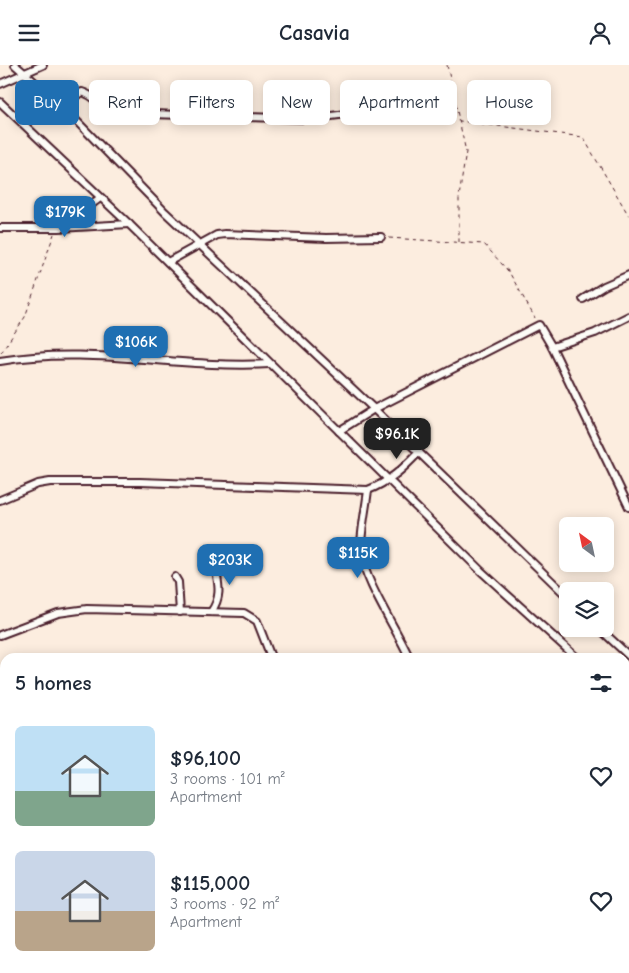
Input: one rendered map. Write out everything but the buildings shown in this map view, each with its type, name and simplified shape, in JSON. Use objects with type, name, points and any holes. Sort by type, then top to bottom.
[{"type":"street","points":[[15,65],[32,80]]},
{"type":"street","points":[[0,84],[43,65]]},
{"type":"street","points":[[79,94],[82,92],[93,97],[108,111],[119,113],[307,119],[340,115]]},
{"type":"street","points":[[0,102],[168,262],[269,364],[481,571],[572,653]]},
{"type":"street","points":[[79,124],[158,205],[419,452],[559,588]]},
{"type":"street","points":[[59,228],[100,197]]},
{"type":"street","points":[[0,228],[59,228],[129,224]]},
{"type":"street","points":[[168,262],[217,235],[225,234],[326,238],[381,237]]},
{"type":"street","points":[[583,299],[604,286],[629,275]]},
{"type":"street","points":[[552,347],[594,333],[629,316]]},
{"type":"street","points":[[339,431],[374,409],[539,325],[552,347],[629,507]]},
{"type":"street","points":[[0,361],[26,357],[90,355],[210,364],[269,364]]},
{"type":"street","points":[[0,501],[38,484],[50,482],[140,482],[368,490],[388,480],[419,452]]},
{"type":"street","points":[[368,490],[361,543],[362,559],[368,576],[407,653]]},
{"type":"street","points":[[211,612],[219,601],[219,588],[214,569],[214,552]]},
{"type":"street","points":[[175,577],[178,583],[180,612]]},
{"type":"street","points":[[0,635],[58,613],[87,609],[244,613],[254,618],[267,642],[270,653]]},
{"type":"street","points":[[608,637],[625,653]]},
{"type":"path","points":[[447,65],[466,152],[458,197],[459,242]]},
{"type":"path","points":[[457,121],[583,137],[629,216]]},
{"type":"path","points":[[0,354],[25,317],[54,234],[59,228]]},
{"type":"path","points":[[381,237],[484,244],[489,247],[510,271],[539,325]]}]
